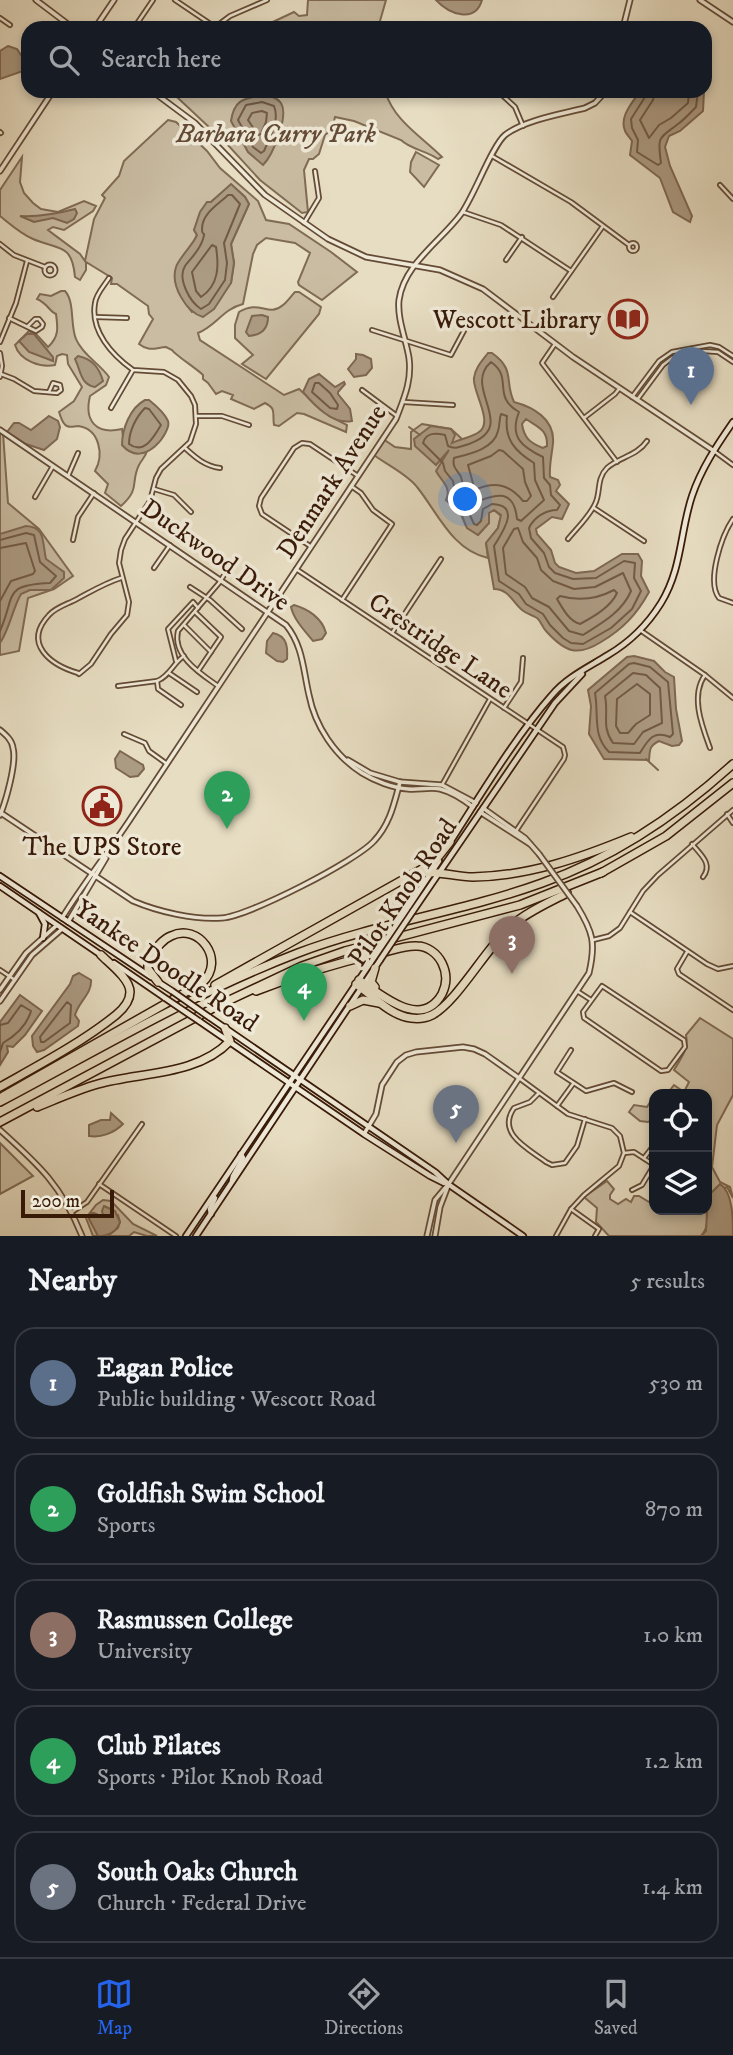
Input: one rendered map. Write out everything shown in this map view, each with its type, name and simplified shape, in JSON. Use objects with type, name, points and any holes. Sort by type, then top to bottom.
[{"type":"highway","points":[[0,1099],[194,999],[270,964],[344,937],[497,898],[542,883],[602,857],[683,807],[733,764]]},
{"type":"highway","points":[[360,984],[395,1013],[411,1018],[432,1015],[444,1006],[496,941],[513,925],[534,910],[666,836],[733,783]]},
{"type":"highway","points":[[415,874],[436,873],[470,877],[533,870],[583,857],[654,827]]},
{"type":"highway","points":[[194,999],[237,971],[415,874],[435,861],[450,842]]},
{"type":"highway","points":[[2,1121],[261,984],[345,951],[520,905],[603,872]]},
{"type":"highway","points":[[0,1099],[63,1059],[202,983],[211,971],[213,961],[210,950],[203,941],[193,936],[183,933],[171,935],[148,960],[148,969],[158,982]]},
{"type":"highway","points":[[219,1005],[306,972],[415,945],[434,952],[442,961],[446,973],[441,996],[426,1008],[408,1010],[399,1007],[371,982],[373,965]]},
{"type":"highway","points":[[0,1087],[108,1020],[126,1005],[131,995],[129,984],[101,955]]},
{"type":"highway","points":[[360,984],[383,995]]},
{"type":"highway","points":[[350,1006],[363,1000],[385,1004]]},
{"type":"highway","points":[[2,1121],[97,1084],[187,1066],[212,1055],[230,1041],[225,1028]]},
{"type":"main road","name":"Pilot Knob Road","points":[[373,965],[380,960],[416,907],[450,842],[552,694],[569,679],[612,653],[640,631],[662,601],[679,562],[692,496],[713,451],[733,422]]},
{"type":"main road","name":"Pilot Knob Road","points":[[186,1236],[288,1083],[373,965],[407,909],[482,810],[570,685],[590,666]]},
{"type":"main road","name":"Duckwood Drive","points":[[475,805],[482,810]]},
{"type":"main road","name":"Yankee Doodle Road","points":[[0,876],[435,1172],[523,1236]]},
{"type":"main road","name":"Yankee Doodle Road","points":[[0,886],[230,1041],[296,1089],[430,1176],[448,1184]]},
{"type":"main road","points":[[39,913],[45,924],[43,938]]},
{"type":"main road","name":"Denmark Avenue","points":[[57,925],[62,918]]},
{"type":"main road","name":"Denmark Avenue","points":[[62,929],[68,922]]},
{"type":"main road","name":"Pilot Knob Road","points":[[197,1236],[350,1006],[360,984]]},
{"type":"main road","name":"Pilot Knob Road","points":[[232,1182],[243,1157],[241,1154]]},
{"type":"main road","name":"Pilot Knob Road","points":[[211,1214],[210,1207],[231,1169]]},
{"type":"street","points":[[36,0],[64,21]]},
{"type":"street","points":[[100,21],[114,0]]},
{"type":"street","points":[[139,21],[153,0]]},
{"type":"street","points":[[175,0],[205,21]]},
{"type":"street","points":[[224,21],[267,0]]},
{"type":"street","points":[[700,0],[733,22]]},
{"type":"street","points":[[625,21],[628,1]]},
{"type":"street","points":[[0,18],[10,25]]},
{"type":"street","points":[[0,171],[48,98]]},
{"type":"street","points":[[161,98],[195,124],[265,195],[328,239],[355,253],[456,276],[483,289],[555,344],[733,465]]},
{"type":"street","points":[[505,98],[515,107],[523,125]]},
{"type":"street","name":"Denmark Avenue","points":[[68,922],[106,855],[397,416],[404,402],[410,373],[399,300],[404,283],[415,266],[463,212],[503,136],[523,125],[586,108],[600,98]]},
{"type":"street","points":[[492,156],[571,202],[629,245]]},
{"type":"street","points":[[304,223],[319,198],[316,171]]},
{"type":"street","points":[[720,185],[733,199]]},
{"type":"street","points":[[463,212],[501,225],[571,271]]},
{"type":"street","points":[[554,297],[603,226]]},
{"type":"street","points":[[506,260],[522,237]]},
{"type":"street","points":[[0,244],[14,255],[45,267]]},
{"type":"street","points":[[0,342],[16,303],[27,261]]},
{"type":"street","points":[[79,674],[91,664],[127,615],[129,602],[119,564],[121,550],[150,501],[161,469],[185,448],[194,434],[196,416],[191,396],[178,380],[164,372],[132,370],[102,339],[97,329],[96,299],[109,278]]},
{"type":"street","points":[[91,296],[96,299]]},
{"type":"street","points":[[96,317],[127,318]]},
{"type":"street","points":[[9,318],[28,326]]},
{"type":"street","points":[[372,330],[451,355],[466,327]]},
{"type":"street","points":[[555,344],[542,363],[617,462]]},
{"type":"street","points":[[632,397],[659,361],[672,352],[710,345],[733,356]]},
{"type":"street","points":[[637,400],[663,365],[672,358],[703,351],[718,352],[733,362]]},
{"type":"street","points":[[0,353],[1,376],[14,379],[34,391],[50,392]]},
{"type":"street","points":[[111,408],[132,370]]},
{"type":"street","points":[[584,418],[619,388]]},
{"type":"street","points":[[362,390],[397,416]]},
{"type":"street","points":[[404,402],[453,405]]},
{"type":"street","points":[[196,416],[222,416],[248,425]]},
{"type":"street","name":"Duckwood Drive","points":[[0,430],[286,625],[298,643],[303,658],[312,710],[329,742],[364,775],[399,785],[440,789],[475,805]]},
{"type":"street","points":[[568,539],[594,508],[601,475],[607,468],[642,449],[647,441]]},
{"type":"street","points":[[311,547],[262,514],[259,502],[294,447],[302,443],[310,444],[358,476]]},
{"type":"street","points":[[185,448],[209,467],[220,468]]},
{"type":"street","points":[[68,476],[78,453]]},
{"type":"street","points":[[35,497],[53,466]]},
{"type":"street","points":[[342,600],[392,524],[373,510],[351,486]]},
{"type":"street","points":[[155,489],[174,495],[191,512]]},
{"type":"street","points":[[73,540],[78,517],[94,493]]},
{"type":"street","points":[[594,508],[644,541]]},
{"type":"street","points":[[733,519],[722,539],[713,586],[719,598],[733,604]]},
{"type":"street","points":[[154,568],[170,544]]},
{"type":"street","points":[[392,633],[441,559]]},
{"type":"street","points":[[218,686],[197,672],[177,646],[176,638],[183,624],[233,561]]},
{"type":"street","name":"Crestridge Lane","points":[[296,569],[565,751],[564,759],[516,831]]},
{"type":"street","points":[[79,674],[65,669],[44,655],[39,640],[43,623],[55,610],[99,586],[121,578]]},
{"type":"street","points":[[190,587],[243,629]]},
{"type":"street","points":[[176,661],[168,629],[193,602],[198,608]]},
{"type":"street","points":[[195,612],[221,637],[197,672]]},
{"type":"street","points":[[183,624],[211,652]]},
{"type":"street","points":[[640,631],[705,675],[733,698]]},
{"type":"street","points":[[118,686],[157,681],[169,673],[176,661],[184,656]]},
{"type":"street","points":[[504,708],[521,682],[523,658]]},
{"type":"street","points":[[169,673],[197,692]]},
{"type":"street","points":[[79,674],[80,680]]},
{"type":"street","points":[[705,675],[699,685],[699,705],[710,748]]},
{"type":"street","points":[[157,681],[158,689],[181,705]]},
{"type":"street","points":[[442,785],[490,698]]},
{"type":"street","points":[[0,730],[13,745],[14,754],[0,814],[129,899],[151,909],[209,918],[237,916],[256,909],[366,849],[384,828],[396,802],[399,785]]},
{"type":"street","points":[[124,734],[145,743],[149,751],[167,764]]},
{"type":"street","name":"Duckwood Drive","points":[[399,785],[442,785],[475,805]]},
{"type":"street","name":"Duckwood Drive","points":[[482,810],[516,831],[539,854],[577,906],[588,924],[593,940]]},
{"type":"street","name":"Duckwood Drive","points":[[482,810],[530,844]]},
{"type":"street","points":[[427,1236],[435,1200],[589,973],[593,940],[614,933],[620,928],[643,891],[692,844],[733,810]]},
{"type":"street","points":[[727,814],[733,823]]},
{"type":"street","points":[[692,844],[708,866],[703,877]]},
{"type":"street","name":"Denmark Avenue","points":[[62,918],[90,873],[106,855]]},
{"type":"street","points":[[630,912],[706,964],[718,969],[733,966]]},
{"type":"street","name":"Denmark Avenue","points":[[0,990],[26,953],[57,925]]},
{"type":"street","name":"Denmark Avenue","points":[[0,1001],[32,955],[62,929]]},
{"type":"street","points":[[688,951],[677,969],[679,974],[733,1010]]},
{"type":"street","points":[[0,970],[15,980]]},
{"type":"street","points":[[606,986],[684,1040],[685,1046],[668,1070],[661,1071],[584,1018],[583,1012],[591,1000],[599,987],[606,986]]},
{"type":"street","points":[[577,990],[591,1000]]},
{"type":"street","points":[[364,1134],[376,1114],[382,1085],[397,1062],[406,1055],[459,1048],[474,1049],[485,1054],[568,1114],[612,1128],[620,1136],[624,1153],[619,1166],[590,1189],[571,1209],[556,1236]]},
{"type":"street","points":[[571,1050],[557,1072],[573,1084],[586,1091],[614,1083],[632,1092]]},
{"type":"street","points":[[558,1107],[573,1084]]},
{"type":"street","points":[[539,1093],[530,1102],[514,1108],[508,1119],[509,1128],[520,1144],[547,1162],[565,1163],[577,1146],[585,1119]]},
{"type":"street","points":[[72,1212],[83,1206],[142,1124]]},
{"type":"street","points":[[0,1130],[50,1177],[72,1212],[82,1236]]},
{"type":"street","points":[[624,1153],[634,1152],[649,1161]]},
{"type":"street","points":[[644,1158],[649,1152]]},
{"type":"street","points":[[632,1190],[642,1185],[649,1174]]},
{"type":"street","points":[[99,1184],[176,1236]]},
{"type":"street","points":[[435,1236],[440,1207],[448,1184]]},
{"type":"street","points":[[571,1209],[598,1229],[595,1236]]},
{"type":"green space","points":[[308,0],[386,0],[380,21],[275,21],[294,12],[299,16],[307,15]]},
{"type":"green space","name":"Barbara Curry Park","points":[[178,98],[388,98],[401,120],[442,157],[438,159],[401,140],[354,121],[335,117],[333,125],[336,126],[325,135],[319,154],[309,159],[304,170],[308,212],[302,213],[260,180],[227,144]]},
{"type":"green space","points":[[168,120],[176,122],[207,151],[220,168],[258,201],[266,220],[289,224],[357,272],[322,300],[298,282],[310,253],[295,243],[266,238],[257,245],[253,254],[243,304],[236,306],[198,333],[200,340],[284,395],[299,389],[329,416],[347,425],[346,432],[297,413],[279,426],[274,425],[273,409],[269,405],[265,403],[254,409],[231,399],[233,395],[222,391],[216,394],[203,379],[203,375],[172,350],[166,347],[149,349],[139,344],[153,319],[148,306],[117,284],[111,284],[112,278],[86,262],[86,270],[80,280],[75,277],[71,258],[63,249],[29,237],[0,216],[0,190],[22,157],[20,182],[24,193],[41,209],[58,212],[84,201],[96,206],[93,211],[64,230],[53,227],[48,230],[80,254],[85,261],[94,219],[105,198],[102,195],[119,176],[124,161]],"holes":[[[231,185],[249,204],[231,244],[234,263],[231,283],[192,312],[179,291],[176,275],[182,259],[197,235],[194,230],[211,202]]]},
{"type":"green space","points":[[416,152],[439,165],[424,187],[410,172]]},
{"type":"green space","points":[[65,291],[70,301],[74,333],[79,344],[109,377],[106,385],[90,396],[91,419],[99,428],[105,430],[122,429],[124,443],[147,450],[136,471],[131,495],[121,506],[105,493],[108,484],[95,471],[99,451],[95,437],[85,428],[67,426],[61,418],[59,412],[74,401],[82,387],[68,364],[67,355],[57,356],[55,365],[44,365],[26,359],[15,345],[29,331],[48,347],[52,343],[57,332],[56,314],[37,299],[40,294],[51,296]]},
{"type":"green space","points":[[295,292],[321,307],[319,314],[266,379],[242,364],[253,355],[235,338],[239,312],[253,307],[273,310],[285,303]]},
{"type":"green space","points":[[422,424],[451,429],[462,439],[449,450],[446,483],[449,495],[446,500],[460,512],[466,526],[478,535],[489,523],[488,513],[494,510],[501,516],[498,528],[486,543],[488,558],[475,554],[455,539],[413,482],[374,455],[383,439],[395,447],[411,449],[411,432]]},
{"type":"green space","points":[[0,430],[3,433],[8,503],[39,529],[73,576],[54,589],[28,598],[19,651],[0,655]]},
{"type":"green space","points":[[700,1018],[733,1039],[733,1095],[717,1125],[712,1167],[712,1089],[686,1089],[689,1082],[674,1070],[685,1049],[686,1035]]},
{"type":"green space","points":[[649,1104],[648,1122],[640,1121],[629,1112],[634,1105],[647,1107]]},
{"type":"green space","points":[[0,1143],[33,1176],[0,1194]]},
{"type":"green space","points":[[712,1167],[720,1182],[730,1187],[733,1198],[727,1187],[712,1194]]},
{"type":"green space","points":[[607,1181],[614,1189],[610,1199],[618,1204],[626,1199],[631,1202],[634,1196],[639,1196],[649,1202],[649,1215],[706,1215],[705,1230],[701,1236],[609,1236],[596,1222],[597,1208],[584,1197]]},
{"type":"green space","points":[[103,1200],[111,1201],[133,1224],[157,1236],[134,1232],[129,1236],[108,1236],[118,1228],[120,1222],[118,1215],[103,1212],[104,1215],[94,1213],[89,1216],[98,1236],[93,1236],[86,1218]]},
{"type":"water","points":[[436,0],[482,0],[474,12],[461,14]]},
{"type":"water","points":[[8,46],[17,49],[21,55],[21,72],[0,79],[0,51]]},
{"type":"water","points":[[249,98],[274,98],[281,103],[283,117],[279,135],[263,165],[248,152],[231,121],[234,109]]},
{"type":"water","points":[[636,98],[704,98],[703,111],[680,131],[669,136],[665,147],[670,166],[692,216],[690,222],[673,212],[660,178],[630,155],[632,141],[624,125],[628,110]]},
{"type":"water","points":[[231,184],[249,204],[231,244],[234,263],[231,283],[214,309],[203,317],[191,310],[181,297],[175,282],[176,267],[197,235],[194,230],[200,212],[207,202],[211,202]]},
{"type":"water","points":[[75,209],[77,213],[74,219],[67,223],[53,218],[34,222],[20,216],[48,215]]},
{"type":"water","points":[[252,316],[268,317],[265,328],[260,333],[249,336],[246,332]]},
{"type":"water","points":[[27,334],[34,334],[53,357],[53,361],[29,352],[19,341]]},
{"type":"water","points":[[488,353],[499,359],[507,370],[514,402],[541,415],[553,435],[550,477],[558,480],[560,485],[556,491],[569,504],[562,519],[552,517],[536,529],[551,550],[555,563],[576,573],[594,571],[622,554],[638,554],[642,561],[641,576],[649,592],[644,600],[616,632],[585,650],[572,650],[559,644],[537,618],[522,610],[503,591],[494,589],[486,543],[498,528],[501,515],[494,510],[489,513],[489,523],[478,535],[467,528],[461,513],[446,500],[447,488],[436,471],[449,450],[436,465],[415,446],[414,439],[431,426],[451,429],[455,435],[452,443],[476,434],[483,427],[483,414],[474,378],[477,368]],"holes":[[[526,419],[544,433],[547,446],[538,446],[526,436],[522,424]]]},
{"type":"water","points":[[356,354],[371,359],[372,368],[366,375],[354,377],[348,369],[356,359]]},
{"type":"water","points":[[78,356],[94,364],[99,372],[103,381],[95,387],[86,383],[82,376],[75,359]]},
{"type":"water","points":[[319,374],[335,387],[344,382],[338,394],[350,409],[352,421],[331,417],[303,392],[309,379]]},
{"type":"water","points":[[145,400],[149,400],[162,412],[168,426],[155,447],[139,454],[130,452],[122,445],[122,439],[131,414]]},
{"type":"water","points":[[49,416],[58,421],[60,427],[57,439],[44,450],[26,444],[7,432],[14,423],[31,430]]},
{"type":"water","points":[[26,526],[40,532],[46,559],[64,572],[64,578],[51,590],[30,590],[21,594],[0,643],[0,534]]},
{"type":"water","points":[[294,605],[318,619],[326,633],[322,639],[313,641],[292,612],[291,607]]},
{"type":"water","points":[[273,633],[278,634],[286,643],[287,659],[283,662],[266,653],[267,641]]},
{"type":"water","points":[[627,657],[654,661],[674,677],[682,741],[679,745],[672,746],[659,741],[653,745],[649,760],[604,759],[589,734],[591,706],[588,690]]},
{"type":"water","points":[[120,751],[143,765],[144,769],[138,776],[130,777],[116,768],[115,759]]},
{"type":"water","points":[[79,973],[91,980],[91,985],[75,1015],[79,1021],[78,1026],[37,1052],[32,1036],[73,976]]},
{"type":"water","points":[[20,995],[42,1011],[13,1047],[7,1046],[8,1052],[0,1065],[0,1022]]},
{"type":"water","points":[[111,1113],[123,1124],[107,1134],[89,1136],[89,1125],[110,1120]]},
{"type":"water","points":[[720,1184],[728,1193],[733,1236],[701,1236],[706,1231],[707,1215],[712,1215],[712,1192]]},
{"type":"water","points":[[104,1206],[115,1211],[120,1222],[111,1233],[98,1236],[89,1219],[92,1213],[103,1215]]},
{"type":"waterway","points":[[409,427],[420,435]]},
{"type":"waterway","points":[[646,759],[658,770]]},
{"type":"place","name":"Wescott Library","points":[[628,319]]},
{"type":"place","name":"Eagan Police","points":[[691,405]]},
{"type":"place","name":"The UPS Store","points":[[102,806]]},
{"type":"place","name":"Goldfish Swim School","points":[[227,829]]},
{"type":"place","name":"Rasmussen College","points":[[512,974]]},
{"type":"place","name":"Club Pilates","points":[[304,1021]]},
{"type":"place","name":"South Oaks Church","points":[[456,1143]]}]
